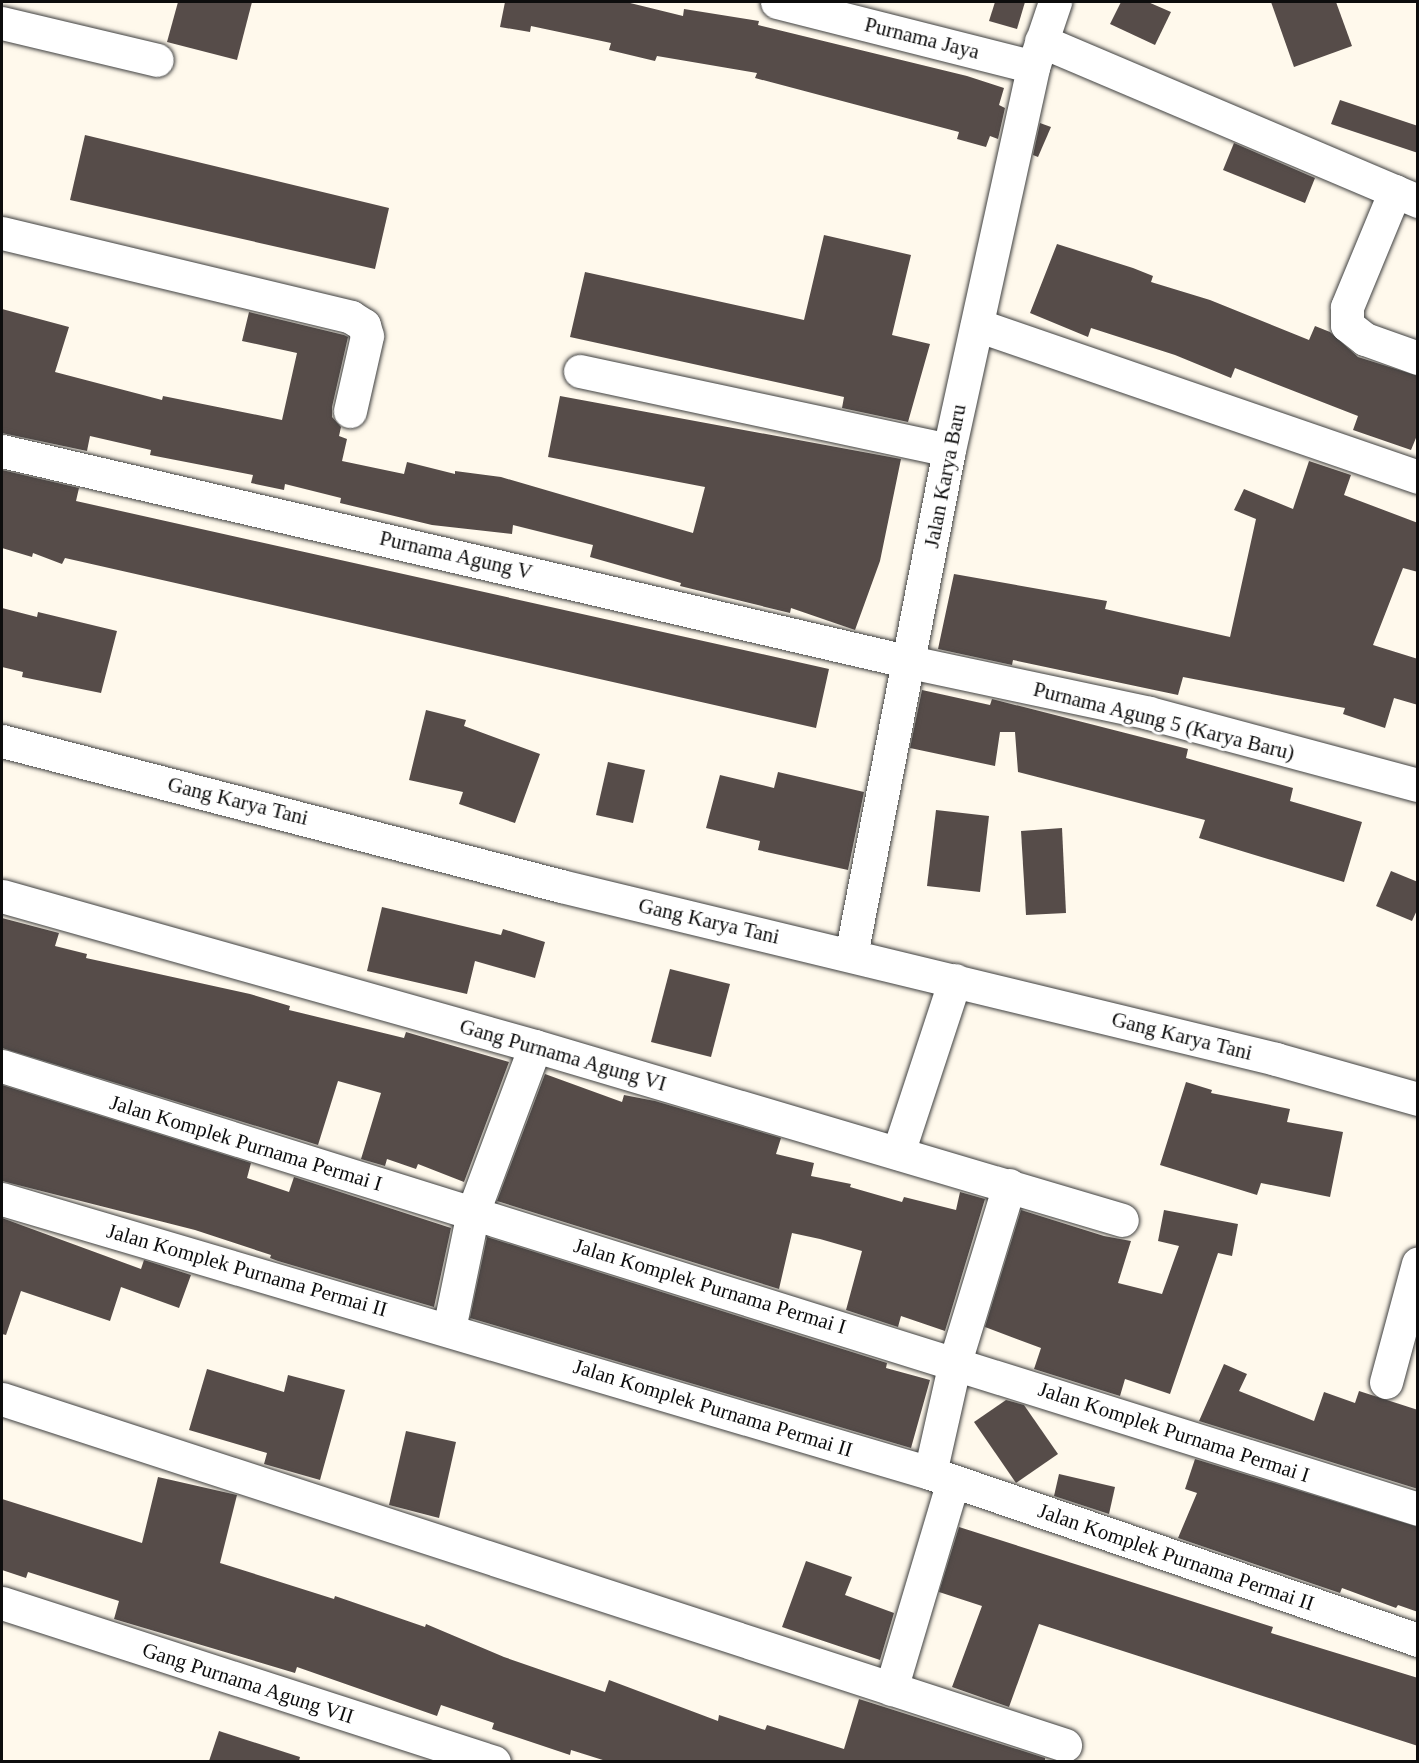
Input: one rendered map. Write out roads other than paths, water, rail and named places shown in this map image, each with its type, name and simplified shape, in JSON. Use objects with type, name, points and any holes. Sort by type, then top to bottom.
[{"type":"street","name":"Purnama Jaya","points":[[777,2],[1037,54],[1406,196]]},
{"type":"street","name":"Jalan Karya Baru","points":[[851,955],[910,662],[949,450],[1037,54],[1055,2]]},
{"type":"street","points":[[2,23],[157,60]]},
{"type":"street","points":[[1406,196],[1347,307],[1347,325],[1365,339],[1418,358]]},
{"type":"street","points":[[2,233],[351,317],[364,325],[367,336],[350,411]]},
{"type":"street","points":[[977,325],[1418,477]]},
{"type":"street","points":[[580,371],[949,450]]},
{"type":"street","name":"Purnama Agung V","points":[[2,451],[910,662]]},
{"type":"street","name":"Purnama Agung 5 (Karya Baru)","points":[[910,662],[1149,713],[1418,785]]},
{"type":"street","name":"Gang Karya Tani","points":[[2,741],[561,886],[1276,1059],[1418,1099]]},
{"type":"street","name":"Gang Purnama Agung VI","points":[[2,896],[535,1046],[1122,1220]]},
{"type":"street","points":[[898,1153],[955,980]]},
{"type":"street","points":[[449,1329],[473,1212],[535,1046]]},
{"type":"street","name":"Jalan Komplek Purnama Permai I","points":[[2,1066],[955,1362],[1418,1509]]},
{"type":"street","points":[[891,1689],[942,1477],[955,1362],[1009,1185]]},
{"type":"street","name":"Jalan Komplek Purnama Permai II","points":[[2,1199],[449,1329],[942,1477],[1418,1640]]},
{"type":"street","points":[[1386,1382],[1418,1263]]},
{"type":"street","points":[[2,1399],[1065,1745]]},
{"type":"street","name":"Gang Purnama Agung VII","points":[[2,1603],[494,1761]]}]
